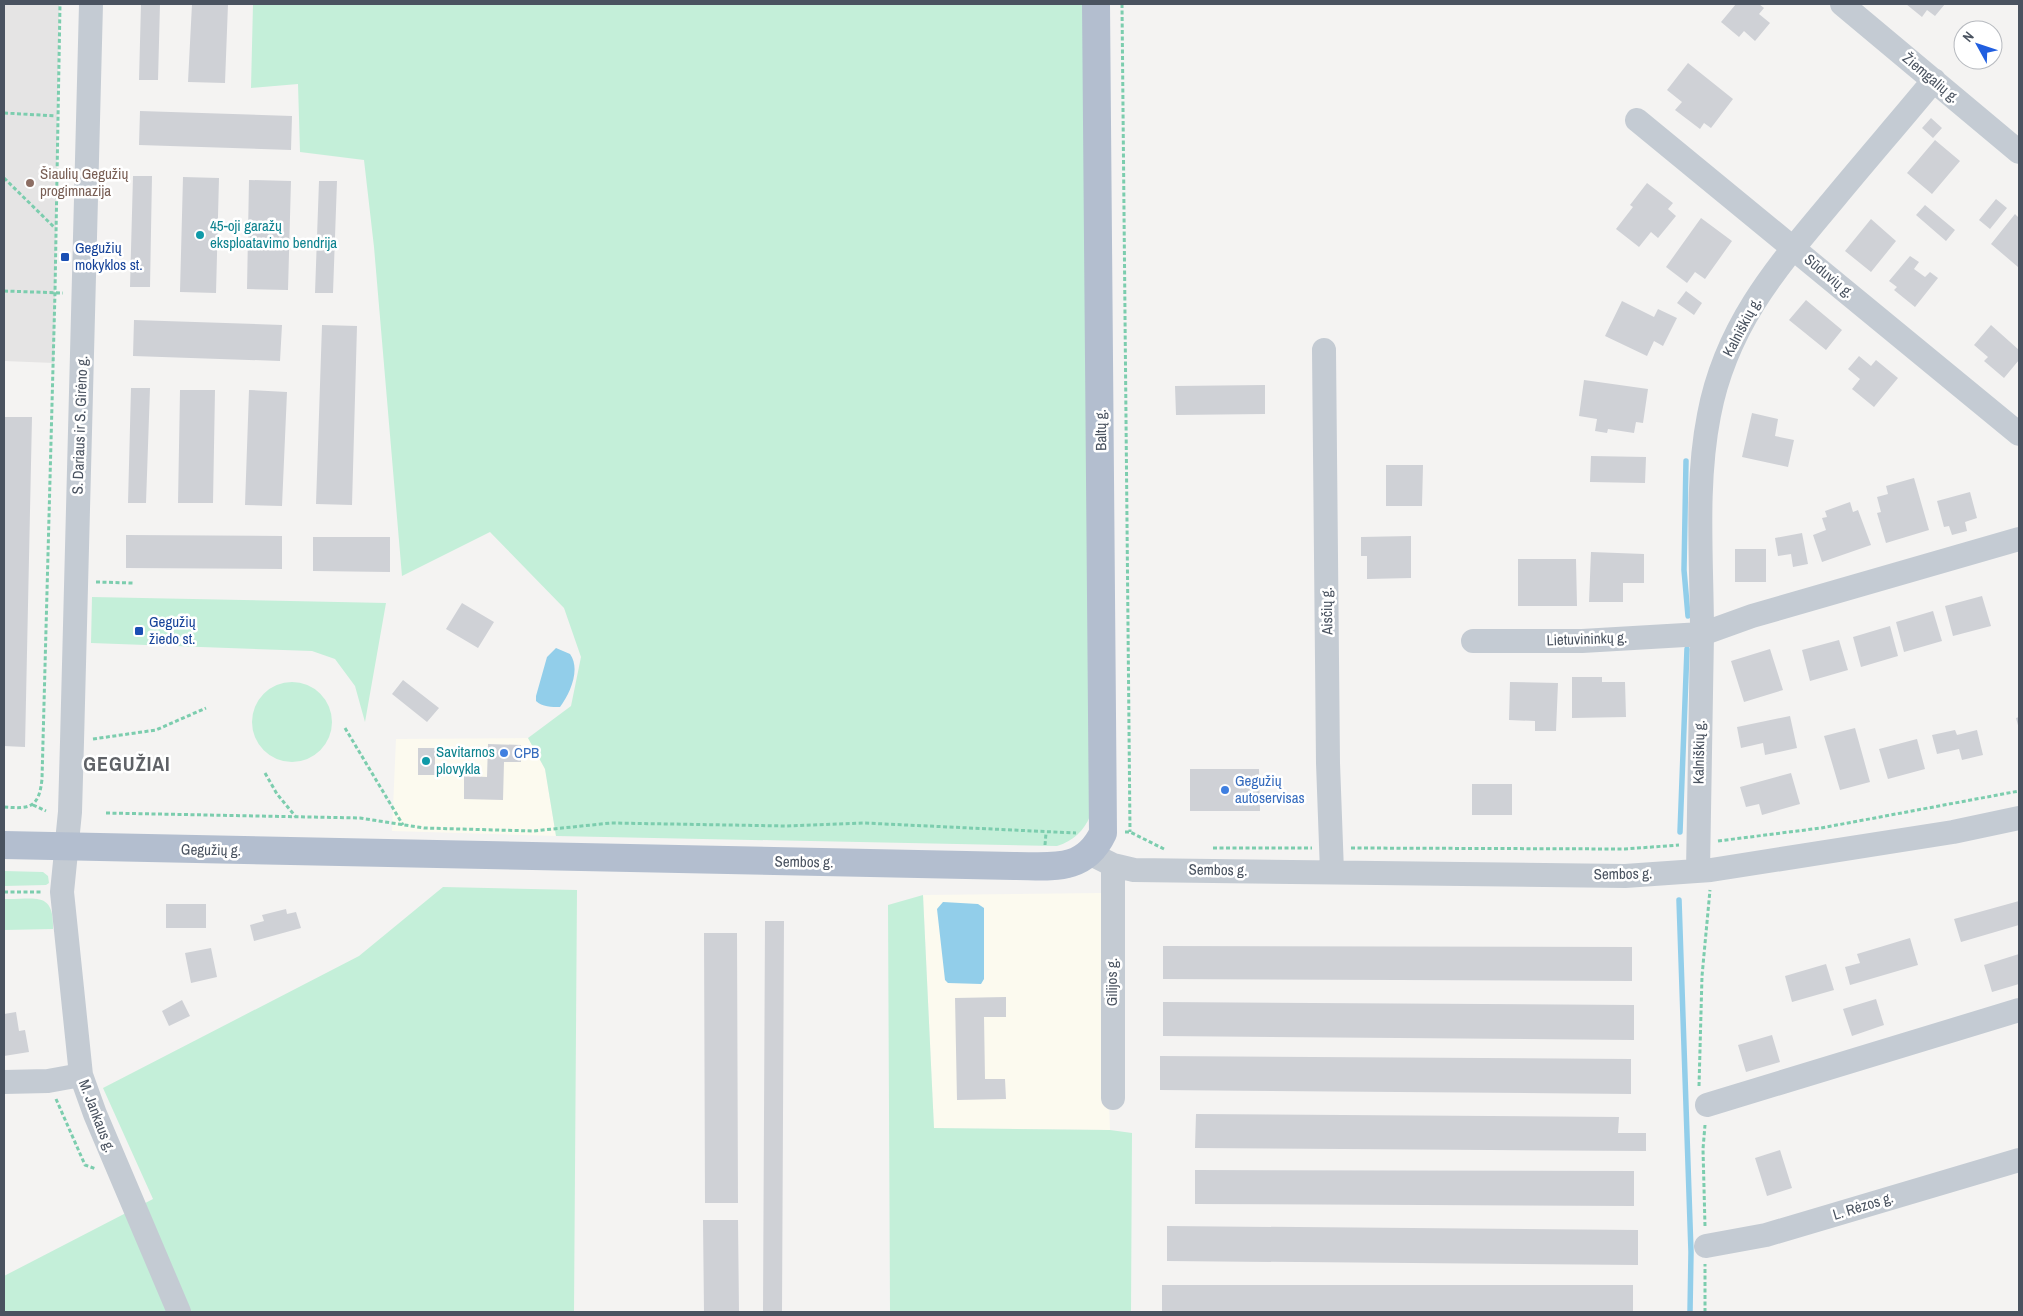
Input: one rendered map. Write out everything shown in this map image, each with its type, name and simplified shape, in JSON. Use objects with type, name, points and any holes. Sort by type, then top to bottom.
[{"type":"main road","name":"Baltų g.","points":[[1096,4],[1102,851]]},
{"type":"main road","name":"Gegužių g.","points":[[4,846],[419,855]]},
{"type":"main road","name":"Sembos g.","points":[[419,855],[1044,866],[1070,864],[1102,851]]},
{"type":"street","name":"S. Dariaus ir S. Girėno g.","points":[[66,847],[72,742],[91,4]]},
{"type":"street","name":"Žiemgalių g.","points":[[1856,8],[1934,80],[2019,152]]},
{"type":"street","name":"Kalniškių g.","points":[[1704,870],[1697,843],[1702,634],[1701,492],[1709,415],[1726,355],[1749,308],[1794,247],[1934,80]]},
{"type":"street","name":"Sūduvių g.","points":[[1638,120],[2019,434]]},
{"type":"street","name":"Aisčių g.","points":[[1324,350],[1328,763],[1332,872]]},
{"type":"street","points":[[1702,634],[1752,616],[2019,539]]},
{"type":"street","name":"Lietuvininkų g.","points":[[1473,641],[1582,641],[1702,634]]},
{"type":"street","name":"Sembos g.","points":[[1102,851],[1134,870],[1625,876],[1704,870],[1953,832],[2019,818]]},
{"type":"street","name":"M. Jankaus g.","points":[[66,847],[62,892],[81,1075],[94,1114],[179,1312]]},
{"type":"street","name":"Gilijos g.","points":[[1102,851],[1113,1098]]},
{"type":"street","points":[[1707,1105],[2019,1010]]},
{"type":"street","points":[[4,1082],[48,1081],[81,1075]]},
{"type":"street","name":"L. Rėzos g.","points":[[1706,1246],[1766,1235],[2019,1160]]},
{"type":"path","points":[[4,806],[24,808],[33,805],[39,798],[42,779],[56,292],[56,116],[60,4]]},
{"type":"path","points":[[1122,4],[1130,832]]},
{"type":"path","points":[[4,113],[56,116]]},
{"type":"path","points":[[4,178],[56,228]]},
{"type":"path","points":[[4,291],[84,293]]},
{"type":"path","points":[[76,581],[133,583]]},
{"type":"path","points":[[72,742],[156,730],[206,708]]},
{"type":"path","points":[[345,728],[403,825]]},
{"type":"path","points":[[265,773],[277,794],[296,817]]},
{"type":"path","points":[[1212,848],[1625,849],[1697,843],[1821,828],[2019,792]]},
{"type":"path","points":[[33,805],[46,811]]},
{"type":"path","points":[[106,813],[360,818],[403,825],[533,831],[611,823],[787,826],[864,823],[941,825],[1046,833],[1102,851],[1130,832]]},
{"type":"path","points":[[1130,832],[1163,849],[1173,849]]},
{"type":"path","points":[[1704,870],[1698,1068],[1700,1096],[1707,1105],[1703,1149],[1706,1246],[1705,1312]]},
{"type":"path","points":[[4,892],[62,892]]},
{"type":"path","points":[[48,1081],[85,1165],[99,1171],[118,1170]]},
{"type":"shaded area","name":"Šiaulių Gegužių progimnazija","points":[[4,4],[59,4],[54,363],[4,361]]},
{"type":"shaded area","points":[[528,738],[545,769],[556,836],[392,831],[396,739]]},
{"type":"shaded area","points":[[1101,893],[1110,1130],[934,1128],[923,895]]},
{"type":"green space","points":[[253,4],[1085,4],[1090,816],[1085,826],[1077,835],[1057,846],[556,836],[545,769],[528,738],[571,706],[581,657],[564,608],[490,532],[402,576],[374,247],[364,160],[300,152],[298,84],[251,88]]},
{"type":"green space","points":[[92,597],[386,603],[365,722],[355,686],[335,659],[312,651],[91,643]]},
{"type":"green space","points":[[292,682],[307,685],[320,694],[329,707],[332,722],[329,737],[320,750],[307,759],[292,762],[277,759],[264,750],[255,737],[252,722],[255,707],[264,694],[277,685]]},
{"type":"green space","points":[[4,871],[43,872],[48,876],[49,883],[46,885],[4,886]]},
{"type":"green space","points":[[443,887],[577,890],[574,1312],[4,1312],[4,1276],[153,1199],[103,1088],[359,956]]},
{"type":"green space","points":[[923,895],[934,1128],[1110,1130],[1132,1133],[1131,1312],[890,1312],[888,905]]},
{"type":"green space","points":[[4,899],[33,899],[46,903],[50,908],[53,929],[4,930]]},
{"type":"water","points":[[556,648],[570,654],[573,660],[574,674],[573,681],[560,707],[550,707],[538,703],[536,696],[547,657]]},
{"type":"water","points":[[943,902],[978,904],[984,908],[984,979],[981,984],[948,983],[945,980],[937,909]]},
{"type":"building","points":[[141,4],[160,4],[158,80],[139,80]]},
{"type":"building","points":[[192,4],[228,4],[225,83],[188,82]]},
{"type":"building","points":[[1736,4],[1759,4],[1764,8],[1759,14],[1770,23],[1755,41],[1744,31],[1739,37],[1721,22]]},
{"type":"building","points":[[1906,4],[1945,4],[1935,16],[1927,10],[1922,17]]},
{"type":"building","points":[[1688,63],[1733,99],[1711,128],[1704,123],[1700,129],[1675,110],[1682,102],[1667,90]]},
{"type":"building","points":[[140,111],[292,116],[291,150],[139,145]]},
{"type":"building","points":[[1931,118],[1942,128],[1933,138],[1922,128]]},
{"type":"building","points":[[1935,140],[1960,161],[1932,194],[1907,173]]},
{"type":"building","points":[[133,176],[152,176],[150,287],[130,287]]},
{"type":"building","name":"45-oji garažų eksploatavimo bendrija","points":[[183,177],[219,178],[216,293],[180,292]]},
{"type":"building","points":[[249,180],[291,181],[288,290],[247,289]]},
{"type":"building","points":[[319,181],[337,181],[333,293],[315,293]]},
{"type":"building","points":[[1647,183],[1673,203],[1668,209],[1676,216],[1658,238],[1651,232],[1639,247],[1616,229],[1633,207],[1630,205]]},
{"type":"building","points":[[1996,199],[2007,208],[1990,229],[1979,220]]},
{"type":"building","points":[[1925,205],[1955,230],[1946,241],[1916,215]]},
{"type":"building","points":[[2015,214],[2019,218],[2018,267],[1991,244]]},
{"type":"building","points":[[1701,218],[1732,241],[1705,279],[1695,272],[1687,283],[1666,267]]},
{"type":"building","points":[[1871,219],[1896,241],[1871,272],[1845,251]]},
{"type":"building","points":[[1910,256],[1919,262],[1914,269],[1925,277],[1930,272],[1938,278],[1915,307],[1894,290],[1897,287],[1889,281]]},
{"type":"building","points":[[1686,291],[1702,303],[1694,315],[1677,303]]},
{"type":"building","points":[[1806,300],[1842,330],[1826,350],[1789,320]]},
{"type":"building","points":[[1622,301],[1654,317],[1658,309],[1677,318],[1663,346],[1654,341],[1647,356],[1605,336]]},
{"type":"building","points":[[134,320],[282,325],[280,361],[133,356]]},
{"type":"building","points":[[322,325],[357,326],[352,505],[316,504]]},
{"type":"building","points":[[1991,325],[2019,350],[2019,360],[2004,378],[1984,361],[1988,357],[1974,345]]},
{"type":"building","points":[[1859,356],[1871,366],[1876,360],[1898,378],[1874,407],[1852,389],[1860,379],[1848,369]]},
{"type":"building","points":[[1584,380],[1648,389],[1643,423],[1636,422],[1634,433],[1608,429],[1607,433],[1595,431],[1597,419],[1579,416]]},
{"type":"building","points":[[1265,385],[1265,414],[1176,415],[1175,386]]},
{"type":"building","points":[[131,388],[150,388],[146,503],[128,503]]},
{"type":"building","points":[[180,390],[215,390],[213,503],[178,503]]},
{"type":"building","points":[[249,390],[287,392],[282,506],[245,505]]},
{"type":"building","points":[[1752,413],[1778,419],[1775,436],[1794,440],[1788,467],[1742,457]]},
{"type":"building","points":[[4,417],[32,417],[25,747],[4,746]]},
{"type":"building","points":[[1591,456],[1646,457],[1645,483],[1590,482]]},
{"type":"building","points":[[1386,465],[1423,465],[1422,506],[1386,506]]},
{"type":"building","points":[[1914,478],[1929,530],[1886,543],[1877,513],[1881,512],[1877,497],[1888,494],[1886,486]]},
{"type":"building","points":[[1970,492],[1977,518],[1965,522],[1967,531],[1952,535],[1949,526],[1944,527],[1937,501]]},
{"type":"building","points":[[1850,502],[1853,512],[1858,510],[1871,545],[1822,562],[1813,535],[1826,530],[1822,518],[1827,517],[1825,511]]},
{"type":"building","points":[[1802,533],[1808,564],[1793,567],[1791,554],[1778,556],[1775,538]]},
{"type":"building","points":[[126,535],[282,536],[282,569],[126,568]]},
{"type":"building","points":[[1411,536],[1411,578],[1367,579],[1367,556],[1361,556],[1361,537]]},
{"type":"building","points":[[313,537],[390,537],[390,572],[313,571]]},
{"type":"building","points":[[1735,549],[1766,549],[1766,582],[1735,582]]},
{"type":"building","points":[[1591,552],[1644,554],[1644,583],[1623,583],[1623,602],[1589,602]]},
{"type":"building","points":[[1518,559],[1576,559],[1577,606],[1518,606]]},
{"type":"building","points":[[1982,596],[1991,626],[1953,636],[1945,606]]},
{"type":"building","points":[[462,603],[494,622],[478,648],[446,629]]},
{"type":"building","points":[[1933,611],[1942,641],[1904,652],[1896,622]]},
{"type":"building","points":[[1890,626],[1898,656],[1861,667],[1853,637]]},
{"type":"building","points":[[1839,640],[1848,670],[1810,681],[1802,650]]},
{"type":"building","points":[[1770,649],[1783,690],[1744,702],[1731,661]]},
{"type":"building","points":[[1572,677],[1602,677],[1602,682],[1625,682],[1626,717],[1572,718]]},
{"type":"building","points":[[403,680],[439,708],[427,722],[392,694]]},
{"type":"building","points":[[1510,682],[1558,683],[1556,731],[1535,731],[1535,721],[1509,720]]},
{"type":"building","points":[[1790,716],[1797,748],[1765,755],[1763,743],[1741,748],[1737,727]]},
{"type":"building","points":[[2019,717],[2019,729],[2016,718]]},
{"type":"building","points":[[1855,728],[1870,782],[1840,790],[1824,736]]},
{"type":"building","points":[[1955,730],[1957,735],[1977,730],[1983,755],[1962,760],[1959,749],[1937,754],[1932,735]]},
{"type":"building","points":[[1917,739],[1925,769],[1888,779],[1879,749]]},
{"type":"building","points":[[488,744],[521,745],[521,762],[504,762],[503,800],[464,799],[464,776],[487,777]]},
{"type":"building","name":"Savitarnos plovykla","points":[[418,748],[435,748],[435,775],[418,775]]},
{"type":"building","name":"Gegužių autoservisas","points":[[1190,769],[1259,769],[1260,811],[1190,811]]},
{"type":"building","points":[[1791,773],[1800,804],[1762,815],[1759,804],[1746,807],[1740,787]]},
{"type":"building","points":[[1472,784],[1512,784],[1512,815],[1472,815]]},
{"type":"building","points":[[2019,901],[2019,925],[1961,942],[1954,919]]},
{"type":"building","points":[[166,904],[206,904],[206,928],[166,928]]},
{"type":"building","points":[[286,909],[287,914],[296,912],[301,928],[254,941],[250,925],[264,921],[262,915]]},
{"type":"building","points":[[765,921],[784,921],[782,1312],[763,1312]]},
{"type":"building","points":[[704,933],[737,933],[738,1203],[705,1203]]},
{"type":"building","points":[[1910,938],[1918,965],[1850,985],[1845,967],[1860,963],[1857,954]]},
{"type":"building","points":[[1163,946],[1632,947],[1632,981],[1163,979]]},
{"type":"building","points":[[211,948],[217,977],[191,983],[185,953]]},
{"type":"building","points":[[2019,954],[2019,984],[1992,992],[1984,965]]},
{"type":"building","points":[[1826,964],[1834,990],[1792,1002],[1785,976]]},
{"type":"building","points":[[1006,997],[1006,1017],[984,1017],[985,1079],[1005,1079],[1006,1099],[957,1100],[955,998]]},
{"type":"building","points":[[1876,999],[1884,1025],[1852,1036],[1843,1009]]},
{"type":"building","points":[[182,1000],[190,1016],[169,1026],[162,1011]]},
{"type":"building","points":[[1163,1002],[1634,1005],[1634,1040],[1163,1036]]},
{"type":"building","points":[[16,1012],[19,1031],[25,1030],[29,1052],[4,1056],[4,1014]]},
{"type":"building","points":[[1772,1035],[1780,1062],[1746,1072],[1738,1045]]},
{"type":"building","points":[[1160,1056],[1631,1059],[1631,1094],[1160,1090]]},
{"type":"building","points":[[1196,1114],[1619,1117],[1618,1133],[1646,1133],[1646,1151],[1195,1148]]},
{"type":"building","points":[[1780,1150],[1792,1188],[1767,1196],[1755,1158]]},
{"type":"building","points":[[1195,1170],[1634,1171],[1634,1206],[1195,1204]]},
{"type":"building","points":[[703,1220],[738,1220],[739,1312],[704,1312]]},
{"type":"building","points":[[1167,1226],[1638,1230],[1638,1265],[1167,1261]]},
{"type":"building","points":[[1162,1285],[1633,1285],[1633,1312],[1162,1312]]},
{"type":"waterway","points":[[1686,461],[1684,570],[1688,616]]},
{"type":"waterway","points":[[1680,832],[1687,649]]},
{"type":"waterway","points":[[1679,900],[1691,1252],[1690,1312]]},
{"type":"place","name":"Šiaulių Gegužių progimnazija","points":[[30,183]]},
{"type":"place","name":"45-oji garažų eksploatavimo bendrija","points":[[200,235]]},
{"type":"place","name":"Gegužių mokyklos st.","points":[[65,257]]},
{"type":"place","name":"Gegužių žiedo st.","points":[[139,631]]},
{"type":"place","name":"CPB","points":[[504,753]]},
{"type":"place","name":"Savitarnos plovykla","points":[[426,761]]},
{"type":"place","name":"Gegužių autoservisas","points":[[1225,790]]},
{"type":"district","name":"GEGUŽIAI","points":[[127,764]]}]
